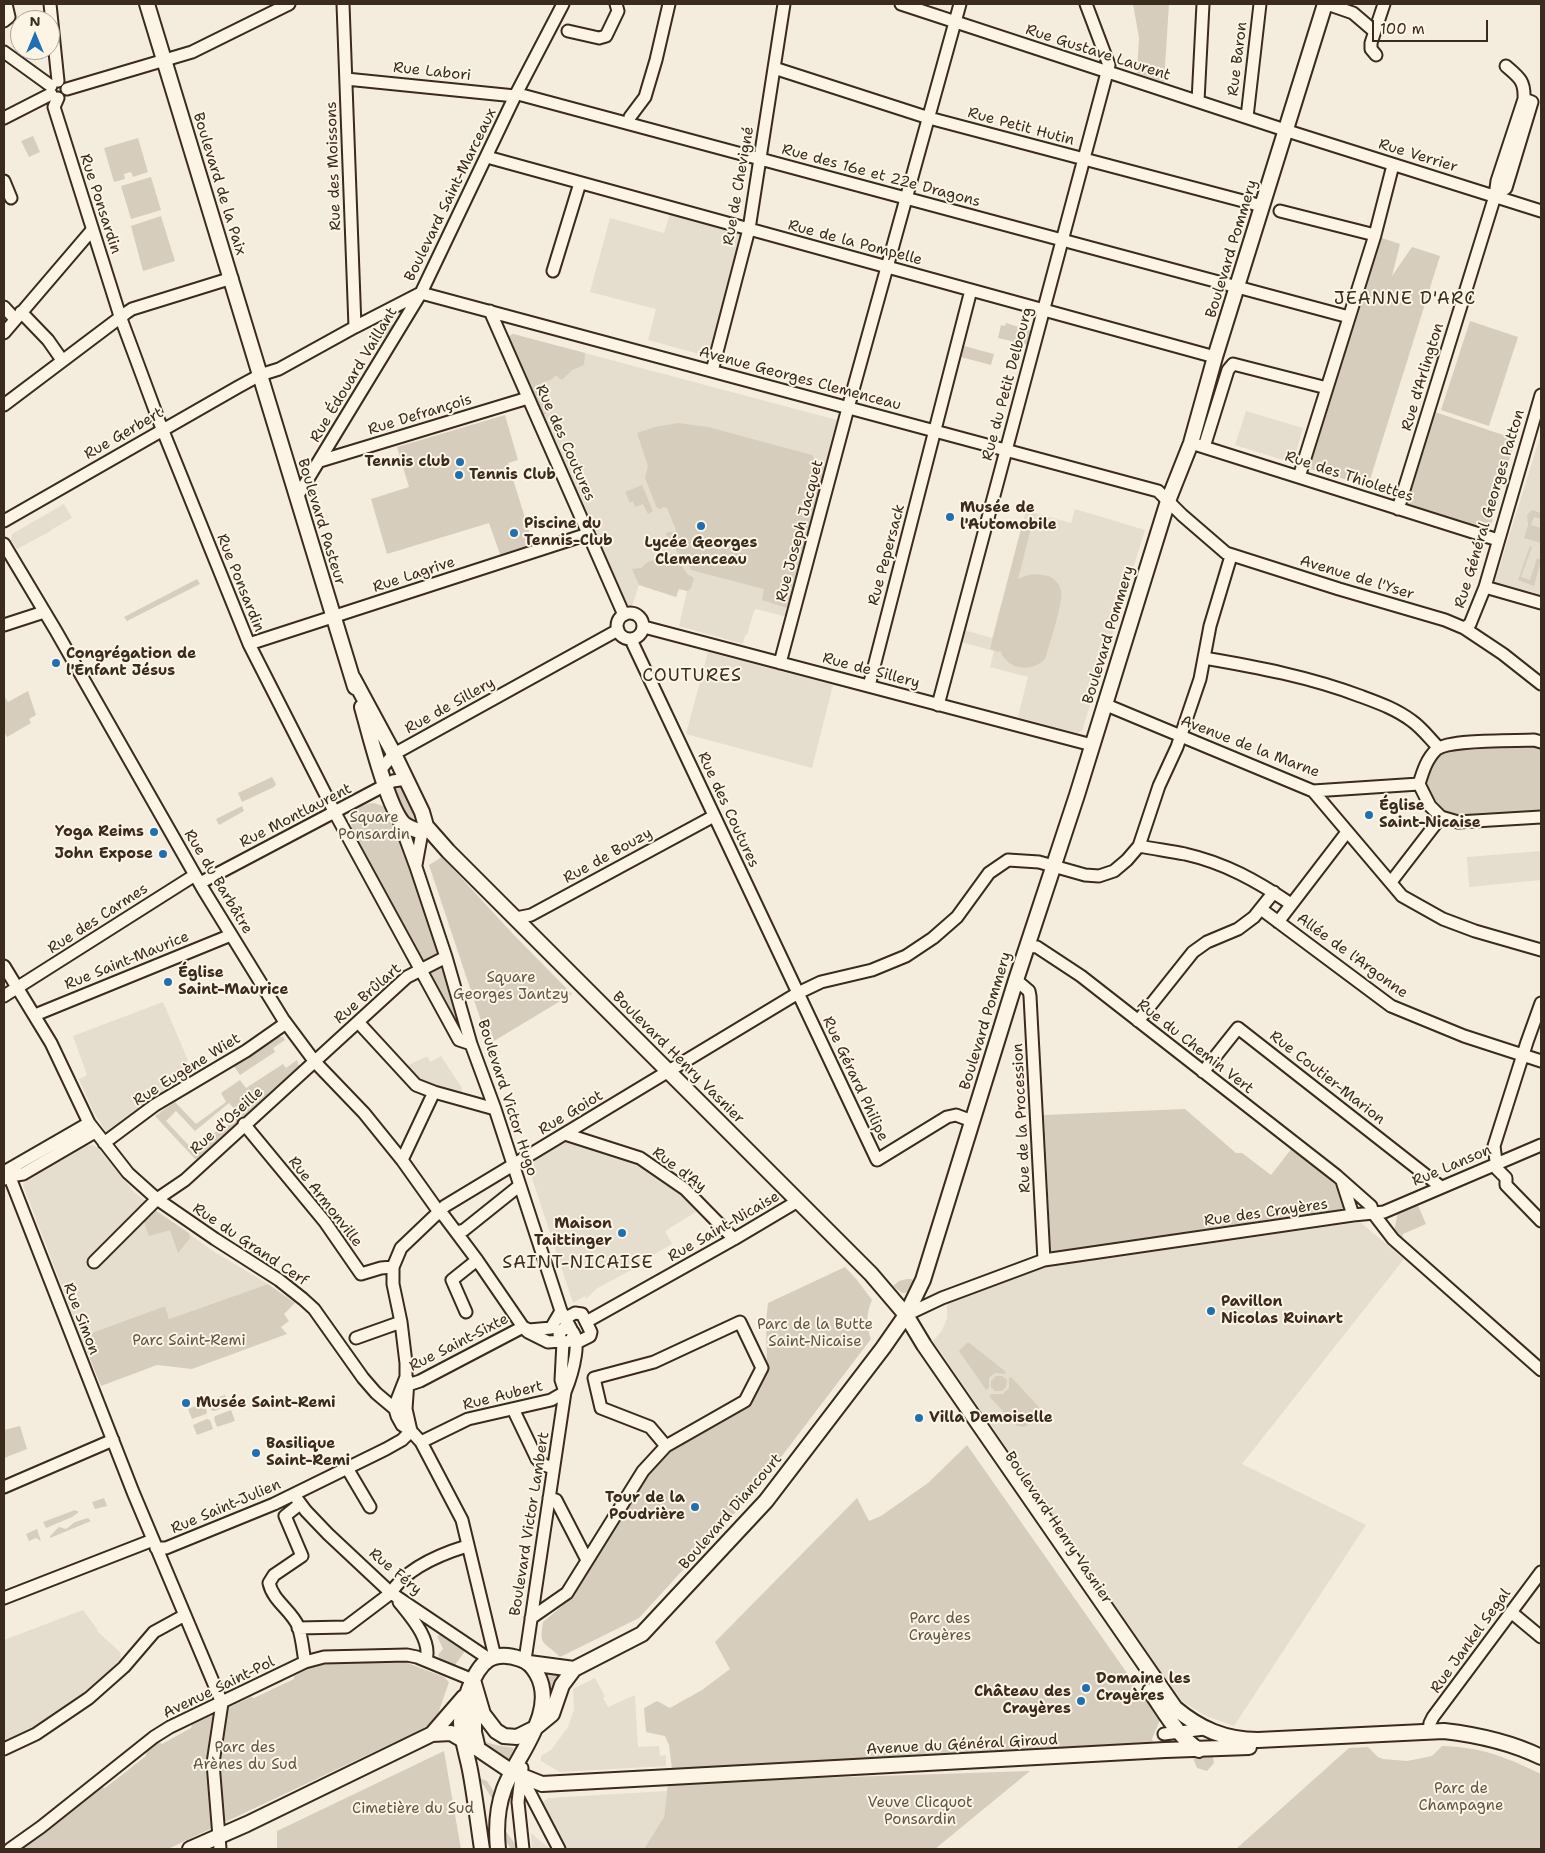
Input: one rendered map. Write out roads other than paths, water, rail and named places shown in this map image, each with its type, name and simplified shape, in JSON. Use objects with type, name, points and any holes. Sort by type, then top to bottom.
[{"type":"main road","name":"Boulevard de la Paix","points":[[147,4],[260,375]]},
{"type":"main road","name":"Boulevard Pommery","points":[[906,1315],[925,1276],[1016,980],[1092,746],[1168,501],[1197,445],[1215,357],[1326,4]]},
{"type":"main road","name":"Boulevard Pasteur","points":[[260,375],[385,787]]},
{"type":"main road","name":"Boulevard Pasteur","points":[[353,678],[394,754]]},
{"type":"main road","name":"Boulevard Henry Vasnier","points":[[394,754],[422,812],[424,829]]},
{"type":"main road","name":"Boulevard Victor Hugo","points":[[385,787],[397,814]]},
{"type":"main road","name":"Boulevard Henry Vasnier","points":[[397,814],[405,824],[424,829],[448,851],[879,1282],[906,1315],[926,1348],[1166,1698],[1182,1715],[1207,1730]]},
{"type":"main road","name":"Boulevard Henry Vasnier","points":[[906,1315],[920,1354],[1178,1732],[1188,1743],[1199,1750]]},
{"type":"main road","name":"Boulevard Diancourt","points":[[534,1728],[552,1714],[562,1685],[574,1669],[642,1634],[766,1501],[906,1315]]},
{"type":"main road","points":[[190,1849],[220,1843],[432,1734],[471,1686],[481,1666],[492,1658],[510,1655],[527,1661],[574,1669]]},
{"type":"main road","points":[[498,1849],[497,1830],[500,1802],[517,1774],[524,1749],[542,1706],[541,1681],[527,1661]]},
{"type":"main road","points":[[471,1686],[483,1714],[496,1731]]},
{"type":"main road","points":[[471,1686],[462,1734],[470,1770],[482,1849]]},
{"type":"main road","points":[[432,1734],[496,1731],[511,1737],[523,1735],[534,1728]]},
{"type":"main road","points":[[1207,1730],[1233,1739],[1258,1740],[1436,1731],[1499,1740],[1541,1757]]},
{"type":"main road","name":"Avenue du Général Giraud","points":[[462,1734],[478,1749],[517,1774],[546,1784],[1442,1737],[1467,1740],[1515,1754],[1541,1765]]},
{"type":"street","points":[[4,21],[9,17],[8,4]]},
{"type":"street","name":"Rue Ponsardin","points":[[50,4],[57,90],[54,106],[120,316],[162,429],[250,644],[335,813],[458,1040],[471,1044]]},
{"type":"street","points":[[4,118],[57,90],[192,52],[289,4]]},
{"type":"street","name":"Rue des Moissons","points":[[343,4],[355,327]]},
{"type":"street","name":"Boulevard Saint-Marceaux","points":[[260,375],[279,368],[421,293],[516,95],[563,4]]},
{"type":"street","points":[[568,31],[599,38],[606,36],[618,11],[619,4]]},
{"type":"street","points":[[630,117],[645,97],[669,4]]},
{"type":"street","name":"Rue de Chevigné","points":[[712,371],[749,229],[784,4]]},
{"type":"street","name":"Rue Gustave Laurent","points":[[901,4],[1285,130]]},
{"type":"street","name":"Rue Joseph Jacquet","points":[[780,663],[848,408],[960,4]]},
{"type":"street","points":[[1086,4],[1109,63],[1107,72]]},
{"type":"street","points":[[1198,101],[1203,4]]},
{"type":"street","name":"Rue Baron","points":[[1247,117],[1260,4]]},
{"type":"street","name":"Boulevard Pommery","points":[[1326,4],[1353,13],[1374,31]]},
{"type":"street","points":[[1376,55],[1370,49],[1374,31],[1384,4]]},
{"type":"street","points":[[4,52],[57,90]]},
{"type":"street","name":"Rue d'Arlington","points":[[1398,509],[1495,196],[1497,181],[1524,99],[1525,87],[1518,76],[1506,66]]},
{"type":"street","name":"Rue Petit Hutin","points":[[774,68],[928,118],[1262,206]]},
{"type":"street","name":"Rue du Petit Delbourg","points":[[938,704],[1107,72]]},
{"type":"street","name":"Rue Labori","points":[[346,79],[516,95]]},
{"type":"street","name":"Rue des 16e et 22e Dragons","points":[[516,95],[760,158],[1349,317]]},
{"type":"street","name":"Rue Verrier","points":[[1285,130],[1541,211]]},
{"type":"street","name":"Rue de la Pompelle","points":[[487,157],[1215,357]]},
{"type":"street","points":[[1299,477],[1375,235],[1393,165]]},
{"type":"street","points":[[4,181],[11,198]]},
{"type":"street","points":[[553,271],[580,183]]},
{"type":"street","points":[[1280,211],[1375,235]]},
{"type":"street","points":[[4,333],[92,230]]},
{"type":"street","points":[[4,405],[120,316],[132,309],[232,278]]},
{"type":"street","name":"Rue Pepersack","points":[[869,686],[971,290]]},
{"type":"street","name":"Avenue Georges Clemenceau","points":[[421,293],[1152,489],[1158,491],[1168,501]]},
{"type":"street","name":"Rue Édouard Vaillant","points":[[297,497],[421,293]]},
{"type":"street","points":[[4,307],[48,340],[62,360]]},
{"type":"street","name":"Rue des Coutures","points":[[490,311],[624,615]]},
{"type":"street","points":[[1197,445],[1228,370],[1233,364],[1326,388]]},
{"type":"street","name":"Rue Gerbert","points":[[4,521],[162,429],[260,375]]},
{"type":"street","name":"Rue Général Georges Patton","points":[[1464,628],[1470,624],[1484,587],[1541,395]]},
{"type":"street","name":"Rue Defrançois","points":[[320,461],[528,398]]},
{"type":"street","name":"Rue des Thiolettes","points":[[1197,445],[1498,540]]},
{"type":"street","name":"Avenue de l'Yser","points":[[1168,501],[1216,546],[1231,556],[1445,620],[1464,628],[1503,654],[1541,684]]},
{"type":"street","name":"Rue Lagrive","points":[[250,644],[588,534]]},
{"type":"street","name":"Rue du Barbâtre","points":[[4,544],[197,879],[286,1024],[314,1062],[364,1113],[402,1160],[439,1212],[477,1260],[523,1327]]},
{"type":"street","points":[[1139,846],[1159,786],[1182,733],[1200,679],[1210,626],[1231,556]]},
{"type":"street","points":[[1484,587],[1541,603]]},
{"type":"street","points":[[4,625],[44,612]]},
{"type":"street","points":[[632,613],[639,616],[644,627],[640,635],[633,639],[625,639],[618,630],[618,622],[624,615],[632,613]]},
{"type":"street","name":"Rue de Sillery","points":[[644,627],[1092,746]]},
{"type":"street","name":"Rue de Sillery","points":[[381,769],[394,754],[618,630]]},
{"type":"street","name":"Rue des Coutures","points":[[633,639],[633,644],[798,993]]},
{"type":"street","points":[[1204,658],[1248,665],[1340,688],[1391,708],[1414,722],[1439,748]]},
{"type":"street","name":"Avenue de la Marne","points":[[1104,704],[1182,733],[1313,790],[1420,784]]},
{"type":"street","points":[[1541,742],[1534,740],[1455,743],[1439,748],[1424,767],[1420,784],[1430,806],[1441,817],[1458,822],[1541,816]]},
{"type":"street","name":"Rue Montlaurent","points":[[197,879],[335,813],[392,782],[406,779]]},
{"type":"street","points":[[1313,790],[1402,896],[1443,919],[1474,931],[1541,950]]},
{"type":"street","name":"Boulevard Victor Hugo","points":[[397,814],[446,957],[471,1044],[495,1109],[563,1315]]},
{"type":"street","name":"Rue de Bouzy","points":[[516,918],[531,915],[714,816]]},
{"type":"street","points":[[1391,882],[1441,817]]},
{"type":"street","name":"Boulevard Victor Hugo","points":[[416,867],[424,829]]},
{"type":"street","points":[[1278,922],[1347,832]]},
{"type":"street","name":"Rue Goiot","points":[[393,1267],[401,1248],[445,1206],[798,993],[821,982],[872,970],[906,956],[934,938],[956,917],[989,873],[1008,860],[1039,862],[1085,875],[1099,876],[1114,871],[1139,846]]},
{"type":"street","name":"Allée de l'Argonne","points":[[1139,846],[1184,854],[1236,871],[1274,892],[1291,904]]},
{"type":"street","name":"Rue des Carmes","points":[[4,996],[197,879]]},
{"type":"street","points":[[1138,1021],[1193,952],[1206,942],[1238,929],[1261,910],[1274,892]]},
{"type":"street","name":"Allée de l'Argonne","points":[[1261,910],[1391,1006],[1464,1036],[1541,1061]]},
{"type":"street","name":"Rue Saint-Maurice","points":[[35,1015],[231,935]]},
{"type":"street","name":"Rue du Chemin Vert","points":[[1027,946],[1037,947],[1081,976],[1341,1179],[1371,1206],[1373,1213]]},
{"type":"street","name":"Rue Brûlart","points":[[314,1062],[407,978],[446,957]]},
{"type":"street","name":"Rue du Grand Cerf","points":[[4,966],[55,1050],[92,1127],[138,1183],[156,1199],[214,1239],[280,1280],[304,1299],[314,1309],[363,1378],[376,1393],[401,1409]]},
{"type":"street","name":"Rue de la Procession","points":[[1016,980],[1029,990],[1030,996],[1044,1260]]},
{"type":"street","name":"Rue Gérard Philipe","points":[[798,993],[876,1160],[947,1117],[956,1114],[972,1121]]},
{"type":"street","points":[[1541,1003],[1494,1146],[1497,1169],[1506,1178],[1506,1185],[1541,1220]]},
{"type":"street","points":[[358,1022],[416,1085],[495,1109]]},
{"type":"street","name":"Rue Eugène Wiet","points":[[104,1142],[155,1105],[246,1051],[286,1024]]},
{"type":"street","name":"Rue Coutier-Marion","points":[[1203,1072],[1238,1028],[1441,1186]]},
{"type":"street","name":"Rue d'Oseille","points":[[94,1262],[156,1199],[185,1180],[314,1062]]},
{"type":"street","points":[[402,1160],[434,1092]]},
{"type":"street","name":"Rue Armonville","points":[[244,1124],[325,1222],[361,1274],[381,1268],[393,1267]]},
{"type":"street","points":[[6,1174],[92,1127]]},
{"type":"street","name":"Rue d'Ay","points":[[565,1134],[640,1158],[685,1189],[734,1239]]},
{"type":"street","name":"Rue Lanson","points":[[1373,1213],[1384,1212],[1541,1144]]},
{"type":"street","name":"Rue Simon","points":[[6,1174],[127,1478],[222,1703]]},
{"type":"street","points":[[1341,1179],[1354,1215]]},
{"type":"street","points":[[456,1232],[464,1230],[519,1186]]},
{"type":"street","name":"Rue Saint-Nicaise","points":[[586,1322],[798,1201]]},
{"type":"street","points":[[1373,1213],[1393,1240],[1541,1370]]},
{"type":"street","name":"Rue des Crayères","points":[[906,1315],[942,1298],[1044,1260],[1373,1213]]},
{"type":"street","points":[[466,1312],[452,1280],[477,1260]]},
{"type":"street","points":[[393,1267],[392,1284],[401,1322],[407,1381],[399,1392],[401,1409],[397,1416],[402,1425],[411,1431],[421,1442],[462,1520],[492,1658]]},
{"type":"street","points":[[575,1313],[582,1314],[591,1332],[590,1336],[567,1337],[548,1342],[528,1332],[523,1327],[529,1330],[551,1328],[563,1315],[575,1313]]},
{"type":"street","points":[[563,1315],[575,1363],[565,1392]]},
{"type":"street","points":[[356,1338],[401,1322]]},
{"type":"street","points":[[531,1618],[567,1593],[644,1471],[666,1446],[745,1401],[762,1368],[740,1322],[654,1362],[594,1378],[574,1369]]},
{"type":"street","name":"Rue Saint-Sixte","points":[[407,1381],[420,1381],[523,1327]]},
{"type":"street","points":[[565,1392],[561,1380],[567,1337]]},
{"type":"street","points":[[594,1378],[601,1408],[650,1427],[666,1446]]},
{"type":"street","name":"Rue Aubert","points":[[421,1442],[468,1419],[551,1400],[565,1392]]},
{"type":"street","name":"Boulevard Victor Lambert","points":[[527,1661],[531,1618],[565,1392]]},
{"type":"street","points":[[513,1409],[537,1459],[544,1465],[553,1468]]},
{"type":"street","name":"Rue Saint-Julien","points":[[4,1598],[155,1544],[166,1548],[297,1499],[305,1488],[402,1440],[411,1431]]},
{"type":"street","points":[[4,1487],[113,1440]]},
{"type":"street","points":[[347,1468],[370,1507]]},
{"type":"street","points":[[550,1498],[556,1500],[587,1560]]},
{"type":"street","points":[[297,1499],[285,1516],[302,1556],[274,1575],[269,1583],[271,1592],[294,1619],[298,1628],[305,1662]]},
{"type":"street","name":"Rue Féry","points":[[297,1499],[328,1534],[391,1593],[492,1658]]},
{"type":"street","points":[[298,1628],[346,1627],[391,1593],[395,1586],[424,1563],[468,1546]]},
{"type":"street","name":"Rue Jankel Segal","points":[[1436,1731],[1430,1723],[1433,1717],[1541,1572]]},
{"type":"street","points":[[391,1593],[411,1618],[426,1642],[428,1649],[426,1660]]},
{"type":"street","points":[[1511,1612],[1541,1637]]},
{"type":"street","points":[[4,1749],[36,1734],[89,1698],[124,1667],[154,1632],[184,1615]]},
{"type":"street","name":"Avenue Saint-Pol","points":[[10,1849],[41,1827],[154,1737],[170,1727],[305,1662],[324,1657],[407,1655],[426,1660],[471,1686]]},
{"type":"street","points":[[220,1843],[213,1763],[222,1703]]},
{"type":"street","points":[[1177,1750],[1164,1734],[1207,1730],[1206,1741],[1199,1750]]},
{"type":"street","points":[[517,1774],[522,1849]]},
{"type":"street","points":[[517,1774],[560,1849]]},
{"type":"place","name":"Tennis club","points":[[460,462]]},
{"type":"place","name":"Tennis Club","points":[[459,475]]},
{"type":"place","name":"Musée de l'Automobile","points":[[950,517]]},
{"type":"place","name":"Lycée Georges Clemenceau","points":[[701,526]]},
{"type":"place","name":"Piscine du Tennis-Club","points":[[514,533]]},
{"type":"place","name":"Congrégation de l'Enfant Jésus","points":[[56,663]]},
{"type":"place","name":"Église Saint-Nicaise","points":[[1369,815]]},
{"type":"place","name":"Yoga Reims","points":[[154,832]]},
{"type":"place","name":"John Expose","points":[[163,854]]},
{"type":"place","name":"Église Saint-Maurice","points":[[168,982]]},
{"type":"place","name":"Maison Taittinger","points":[[622,1233]]},
{"type":"place","name":"Pavillon Nicolas Ruinart","points":[[1211,1311]]},
{"type":"place","name":"Musée Saint-Remi","points":[[186,1403]]},
{"type":"place","name":"Villa Demoiselle","points":[[919,1418]]},
{"type":"place","name":"Basilique Saint-Remi","points":[[256,1453]]},
{"type":"place","name":"Tour de la Poudrière","points":[[695,1507]]},
{"type":"place","name":"Domaine les Crayères","points":[[1086,1688]]},
{"type":"place","name":"Château des Crayères","points":[[1081,1701]]},
{"type":"district","name":"JEANNE D'ARC","points":[[1405,299]]},
{"type":"district","name":"COUTURES","points":[[692,676]]},
{"type":"district","name":"SAINT-NICAISE","points":[[578,1263]]},
{"type":"park label","name":"Square Ponsardin","points":[[374,826]]},
{"type":"park label","name":"Square Georges Jantzy","points":[[511,986]]},
{"type":"park label","name":"Parc de la Butte Saint-Nicaise","points":[[815,1334]]},
{"type":"park label","name":"Parc Saint-Remi","points":[[189,1341]]},
{"type":"park label","name":"Parc des Crayères","points":[[940,1628]]},
{"type":"park label","name":"Parc des Arènes du Sud","points":[[245,1756]]},
{"type":"park label","name":"Parc de Champagne","points":[[1461,1798]]},
{"type":"park label","name":"Cimetière du Sud","points":[[413,1809]]},
{"type":"park label","name":"Veuve Clicquot Ponsardin","points":[[920,1812]]}]
